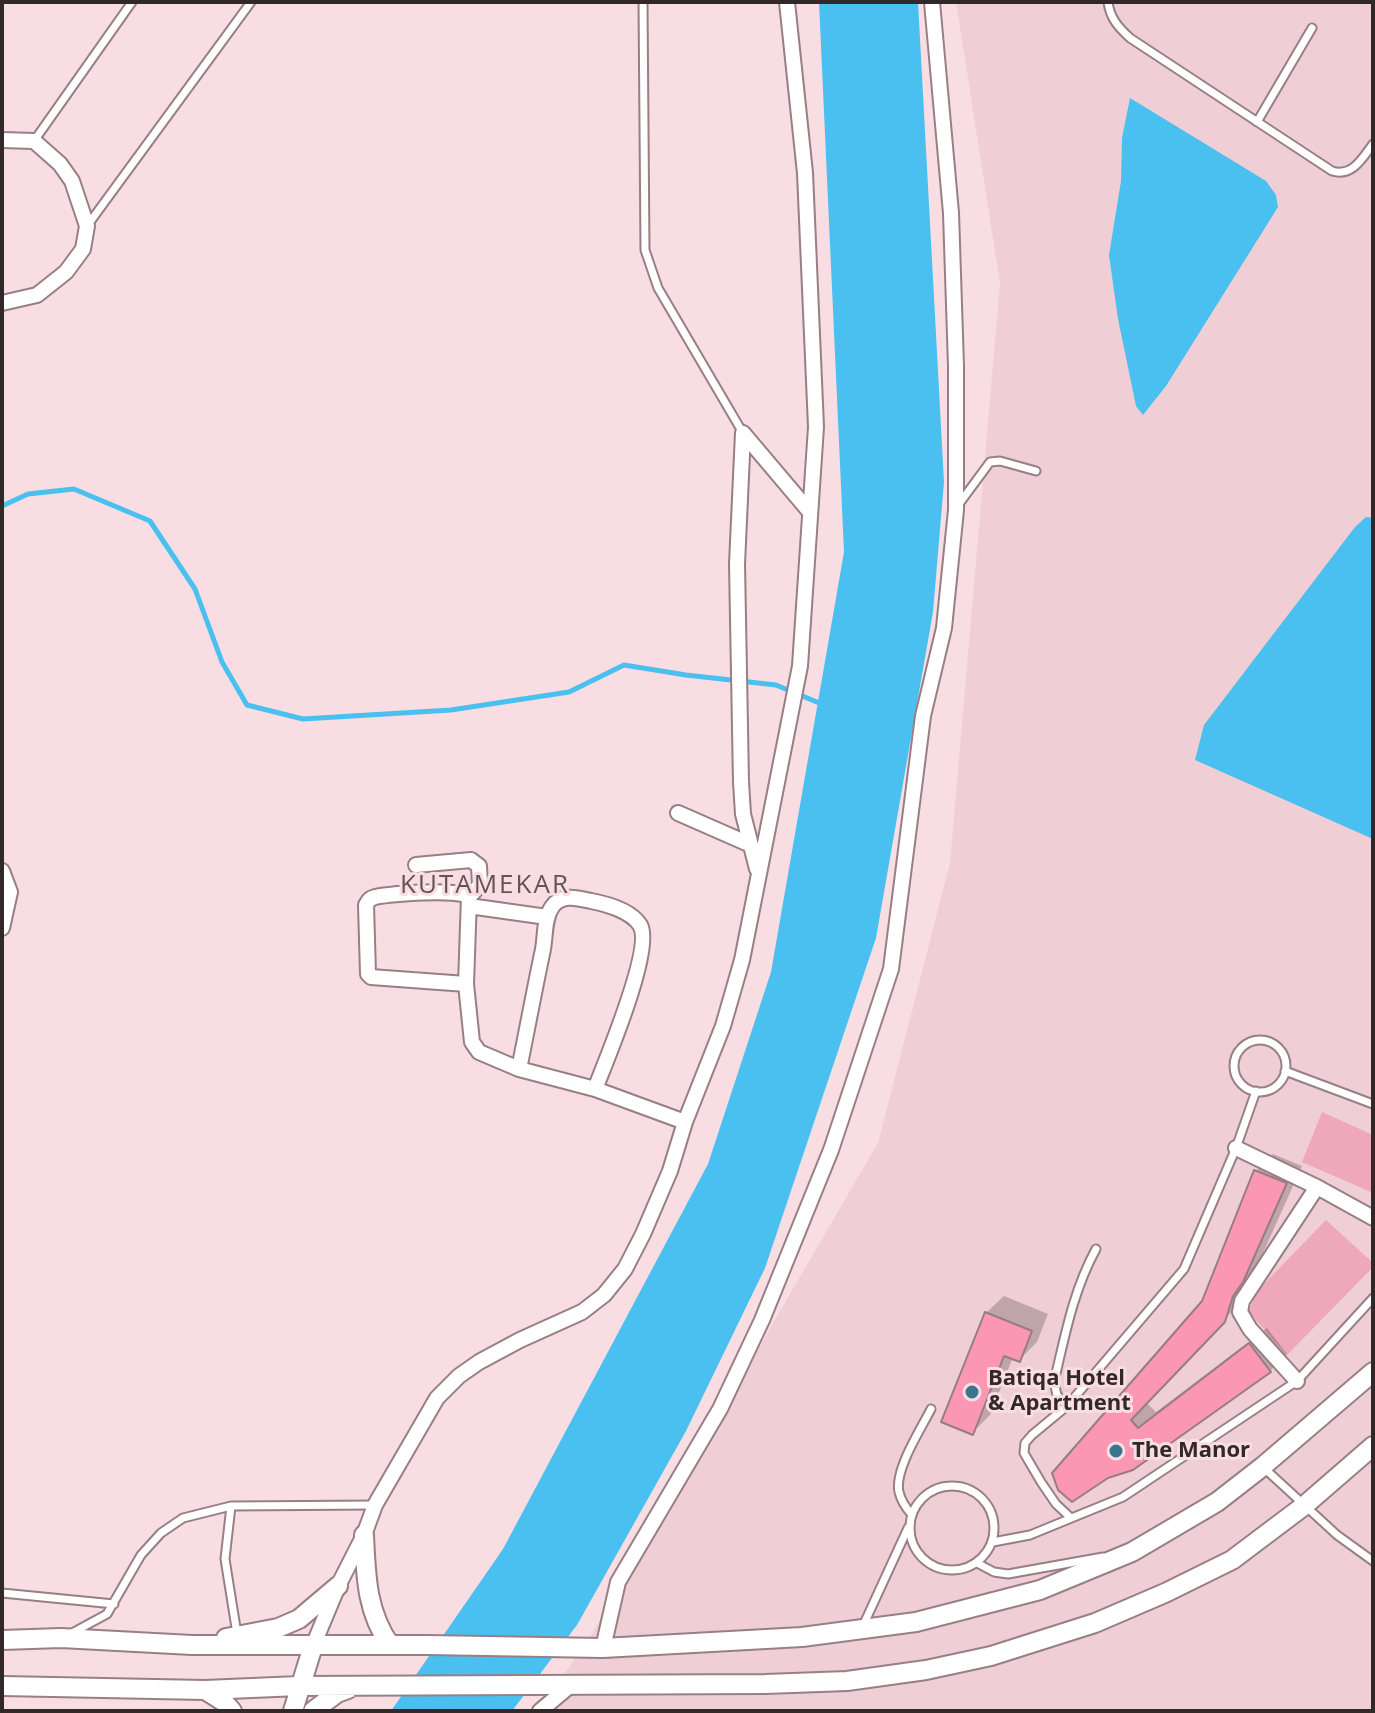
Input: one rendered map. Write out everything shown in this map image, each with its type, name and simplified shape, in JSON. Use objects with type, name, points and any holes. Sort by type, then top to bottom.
[{"type":"street","points":[[293,1711],[313,1646],[375,1505],[437,1398],[459,1376],[520,1340],[582,1312],[604,1295],[625,1269],[670,1171],[685,1122],[723,1026],[742,960],[800,666],[816,427],[805,173],[787,2]]},
{"type":"street","points":[[603,1648],[618,1582],[720,1409],[762,1320],[831,1150],[891,969],[923,716],[944,628],[956,510],[956,351],[951,213],[932,2]]},
{"type":"street","points":[[2,140],[34,141],[60,164],[72,181],[87,226],[83,249],[66,272],[37,295],[2,303]]},
{"type":"street","points":[[743,433],[809,511]]},
{"type":"street","points":[[743,433],[737,564],[743,814],[758,877]]},
{"type":"street","points":[[678,813],[751,845]]},
{"type":"street","points":[[416,865],[476,862],[479,866],[480,885],[469,901],[466,984],[472,1042],[479,1052],[519,1069],[595,1089],[685,1122]]},
{"type":"street","points":[[2,871],[10,892],[2,928]]},
{"type":"street","points":[[466,984],[371,977],[368,974],[366,905],[374,897],[457,892],[469,901],[547,917]]},
{"type":"street","points":[[519,1069],[543,953],[547,917],[554,903],[573,897],[620,910],[638,922],[644,937],[636,979],[595,1089]]},
{"type":"street","points":[[1236,1148],[1373,1218]]},
{"type":"street","points":[[1297,1381],[1250,1329],[1240,1312],[1242,1301],[1317,1187]]},
{"type":"street","points":[[2,1640],[61,1638],[192,1645],[603,1648],[788,1638],[861,1630],[958,1613],[1040,1590],[1132,1552],[1217,1502],[1373,1372]]},
{"type":"street","points":[[2,1686],[205,1690],[378,1685],[658,1685],[847,1681],[926,1670],[991,1656],[1095,1623],[1232,1560],[1305,1505],[1373,1446]]},
{"type":"street","points":[[364,1535],[366,1578],[372,1610],[378,1628],[396,1645]]},
{"type":"street","points":[[192,1645],[278,1628],[299,1619],[338,1586]]},
{"type":"street","points":[[540,1711],[572,1684]]},
{"type":"street","points":[[313,1711],[337,1693],[358,1686]]},
{"type":"street","points":[[205,1690],[232,1711]]},
{"type":"lane","points":[[34,141],[132,2]]},
{"type":"lane","points":[[87,226],[251,2]]},
{"type":"lane","points":[[643,2],[645,250],[658,288],[743,433]]},
{"type":"lane","points":[[1108,2],[1110,14],[1118,28],[1130,38],[1332,171],[1352,170],[1373,144]]},
{"type":"lane","points":[[1257,122],[1312,28]]},
{"type":"lane","points":[[956,510],[990,462],[1000,461],[1036,471]]},
{"type":"lane","points":[[1263,1040],[1276,1045],[1285,1057],[1285,1071],[1275,1087],[1256,1091],[1243,1085],[1235,1073],[1235,1058],[1248,1042],[1263,1040]]},
{"type":"lane","points":[[1285,1071],[1373,1104]]},
{"type":"lane","points":[[1071,1518],[1056,1504],[1024,1453],[1025,1443],[1067,1406],[1184,1269],[1236,1148],[1256,1091]]},
{"type":"lane","points":[[1067,1406],[1057,1395],[1054,1382],[1076,1292],[1085,1266],[1096,1249]]},
{"type":"lane","points":[[993,1542],[1021,1537],[1123,1497],[1297,1381],[1373,1298]]},
{"type":"lane","points":[[912,1515],[898,1489],[899,1475],[931,1409]]},
{"type":"lane","points":[[1262,1467],[1337,1535],[1373,1561]]},
{"type":"lane","points":[[861,1630],[912,1515],[919,1502],[930,1492],[943,1486],[958,1486],[972,1491],[984,1500],[992,1512],[995,1527],[993,1542],[977,1563],[952,1571],[933,1566],[919,1554],[908,1528]]},
{"type":"lane","points":[[61,1638],[107,1614],[141,1555],[161,1533],[183,1518],[231,1506],[375,1505]]},
{"type":"lane","points":[[231,1506],[225,1559],[238,1635]]},
{"type":"lane","points":[[977,1563],[994,1572],[1008,1574],[1132,1552]]},
{"type":"lane","points":[[2,1593],[114,1604]]},
{"type":"shaded area","points":[[956,2],[1373,2],[1373,1711],[539,1711],[593,1632],[878,1143],[950,863],[1000,283]]},
{"type":"shaded area","points":[[1322,1112],[1373,1135],[1373,1193],[1302,1162]]},
{"type":"shaded area","points":[[1326,1220],[1373,1263],[1373,1267],[1287,1355],[1248,1311],[1261,1287]]},
{"type":"water","points":[[819,2],[918,2],[944,482],[933,612],[876,938],[765,1268],[686,1431],[577,1625],[512,1711],[391,1711],[503,1549],[708,1164],[771,972],[844,552]]},
{"type":"water","points":[[1130,98],[1266,181],[1276,195],[1278,207],[1166,386],[1143,415],[1136,406],[1118,319],[1109,255],[1121,181],[1122,138]]},
{"type":"water","points":[[1366,517],[1373,518],[1373,839],[1195,760],[1204,725],[1355,527]]},
{"type":"building","points":[[1254,1170],[1287,1183],[1243,1282],[1233,1296],[1225,1322],[1131,1420],[1138,1428],[1249,1343],[1271,1372],[1133,1470],[1108,1478],[1072,1502],[1058,1490],[1052,1473],[1202,1301]]},
{"type":"building","name":"Batiqa Hotel & Apartment","points":[[985,1312],[1032,1331],[1020,1362],[1004,1356],[973,1435],[941,1422]]},
{"type":"waterway","points":[[2,506],[28,494],[74,489],[150,521],[195,589],[222,662],[247,705],[303,719],[451,710],[569,692],[624,665],[776,685],[824,705]]},
{"type":"place","name":"Batiqa Hotel & Apartment","points":[[972,1392]]},
{"type":"place","name":"The Manor","points":[[1116,1451]]},
{"type":"district","name":"KUTAMEKAR","points":[[485,886]]}]
